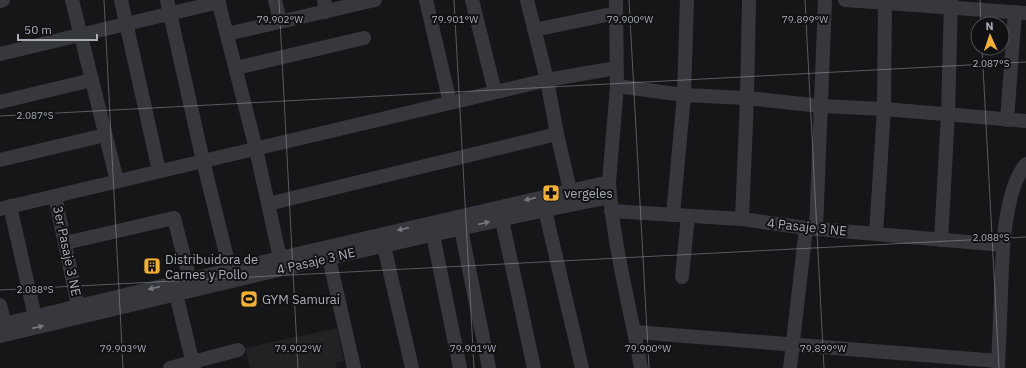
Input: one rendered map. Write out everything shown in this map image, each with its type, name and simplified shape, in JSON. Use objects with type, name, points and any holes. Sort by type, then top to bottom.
[{"type":"street","points":[[72,0],[117,181]]},
{"type":"street","points":[[122,0],[159,172]]},
{"type":"street","points":[[167,0],[203,161],[230,270]]},
{"type":"street","points":[[275,0],[280,21]]},
{"type":"street","points":[[227,34],[280,21],[325,6],[375,0]]},
{"type":"street","points":[[426,0],[450,103]]},
{"type":"street","points":[[472,0],[495,92]]},
{"type":"street","points":[[527,0],[547,80],[557,134],[570,190]]},
{"type":"street","points":[[673,215],[684,94],[687,0]]},
{"type":"street","points":[[742,220],[748,98],[748,0]]},
{"type":"street","points":[[790,368],[811,228],[821,106],[825,0]]},
{"type":"street","points":[[845,0],[951,4],[1016,9],[1007,120]]},
{"type":"street","points":[[0,54],[126,23],[171,14],[219,1],[256,149],[280,258]]},
{"type":"street","points":[[876,234],[884,109],[884,2]]},
{"type":"street","points":[[941,240],[948,114],[951,4]]},
{"type":"street","points":[[534,30],[616,6],[616,86],[609,182],[610,197],[616,245],[635,332],[641,368]]},
{"type":"street","points":[[236,68],[364,38]]},
{"type":"street","points":[[35,317],[3,205],[55,196],[547,80],[616,68]]},
{"type":"street","points":[[0,102],[92,80]]},
{"type":"street","points":[[616,86],[684,94],[748,98],[821,106],[884,109],[1026,121]]},
{"type":"street","points":[[268,204],[557,134]]},
{"type":"street","points":[[0,160],[105,135]]},
{"type":"street","points":[[635,332],[793,344],[998,364],[1003,245],[1012,192],[1017,179],[1026,164]]},
{"type":"street","name":"4 Pasaje 3 NE","points":[[2,328],[35,317],[78,306],[609,182]]},
{"type":"street","name":"3er Pasaje 3 NE","points":[[55,196],[78,306]]},
{"type":"street","name":"4 Pasaje 3 NE","points":[[2,328],[176,294],[329,258],[610,197]]},
{"type":"street","points":[[545,210],[582,368]]},
{"type":"street","name":"4 Pasaje 3 NE","points":[[611,211],[742,220],[811,228],[1003,245]]},
{"type":"street","points":[[682,277],[688,216]]},
{"type":"street","points":[[65,243],[174,218],[190,280]]},
{"type":"street","points":[[502,220],[534,368]]},
{"type":"street","points":[[461,229],[489,368]]},
{"type":"street","points":[[433,235],[460,368]]},
{"type":"street","points":[[384,246],[412,368]]},
{"type":"street","points":[[329,258],[354,368]]},
{"type":"street","points":[[176,294],[194,365]]},
{"type":"street","points":[[0,305],[2,328]]},
{"type":"street","points":[[170,368],[194,365],[238,350]]},
{"type":"shaded area","points":[[337,328],[344,361],[336,363],[337,368],[250,368],[245,348]]},
{"type":"place","name":"vergeles","points":[[551,193]]},
{"type":"place","name":"Distribuidora de Carnes y Pollo","points":[[152,266]]},
{"type":"place","name":"GYM Samurai","points":[[249,299]]}]
